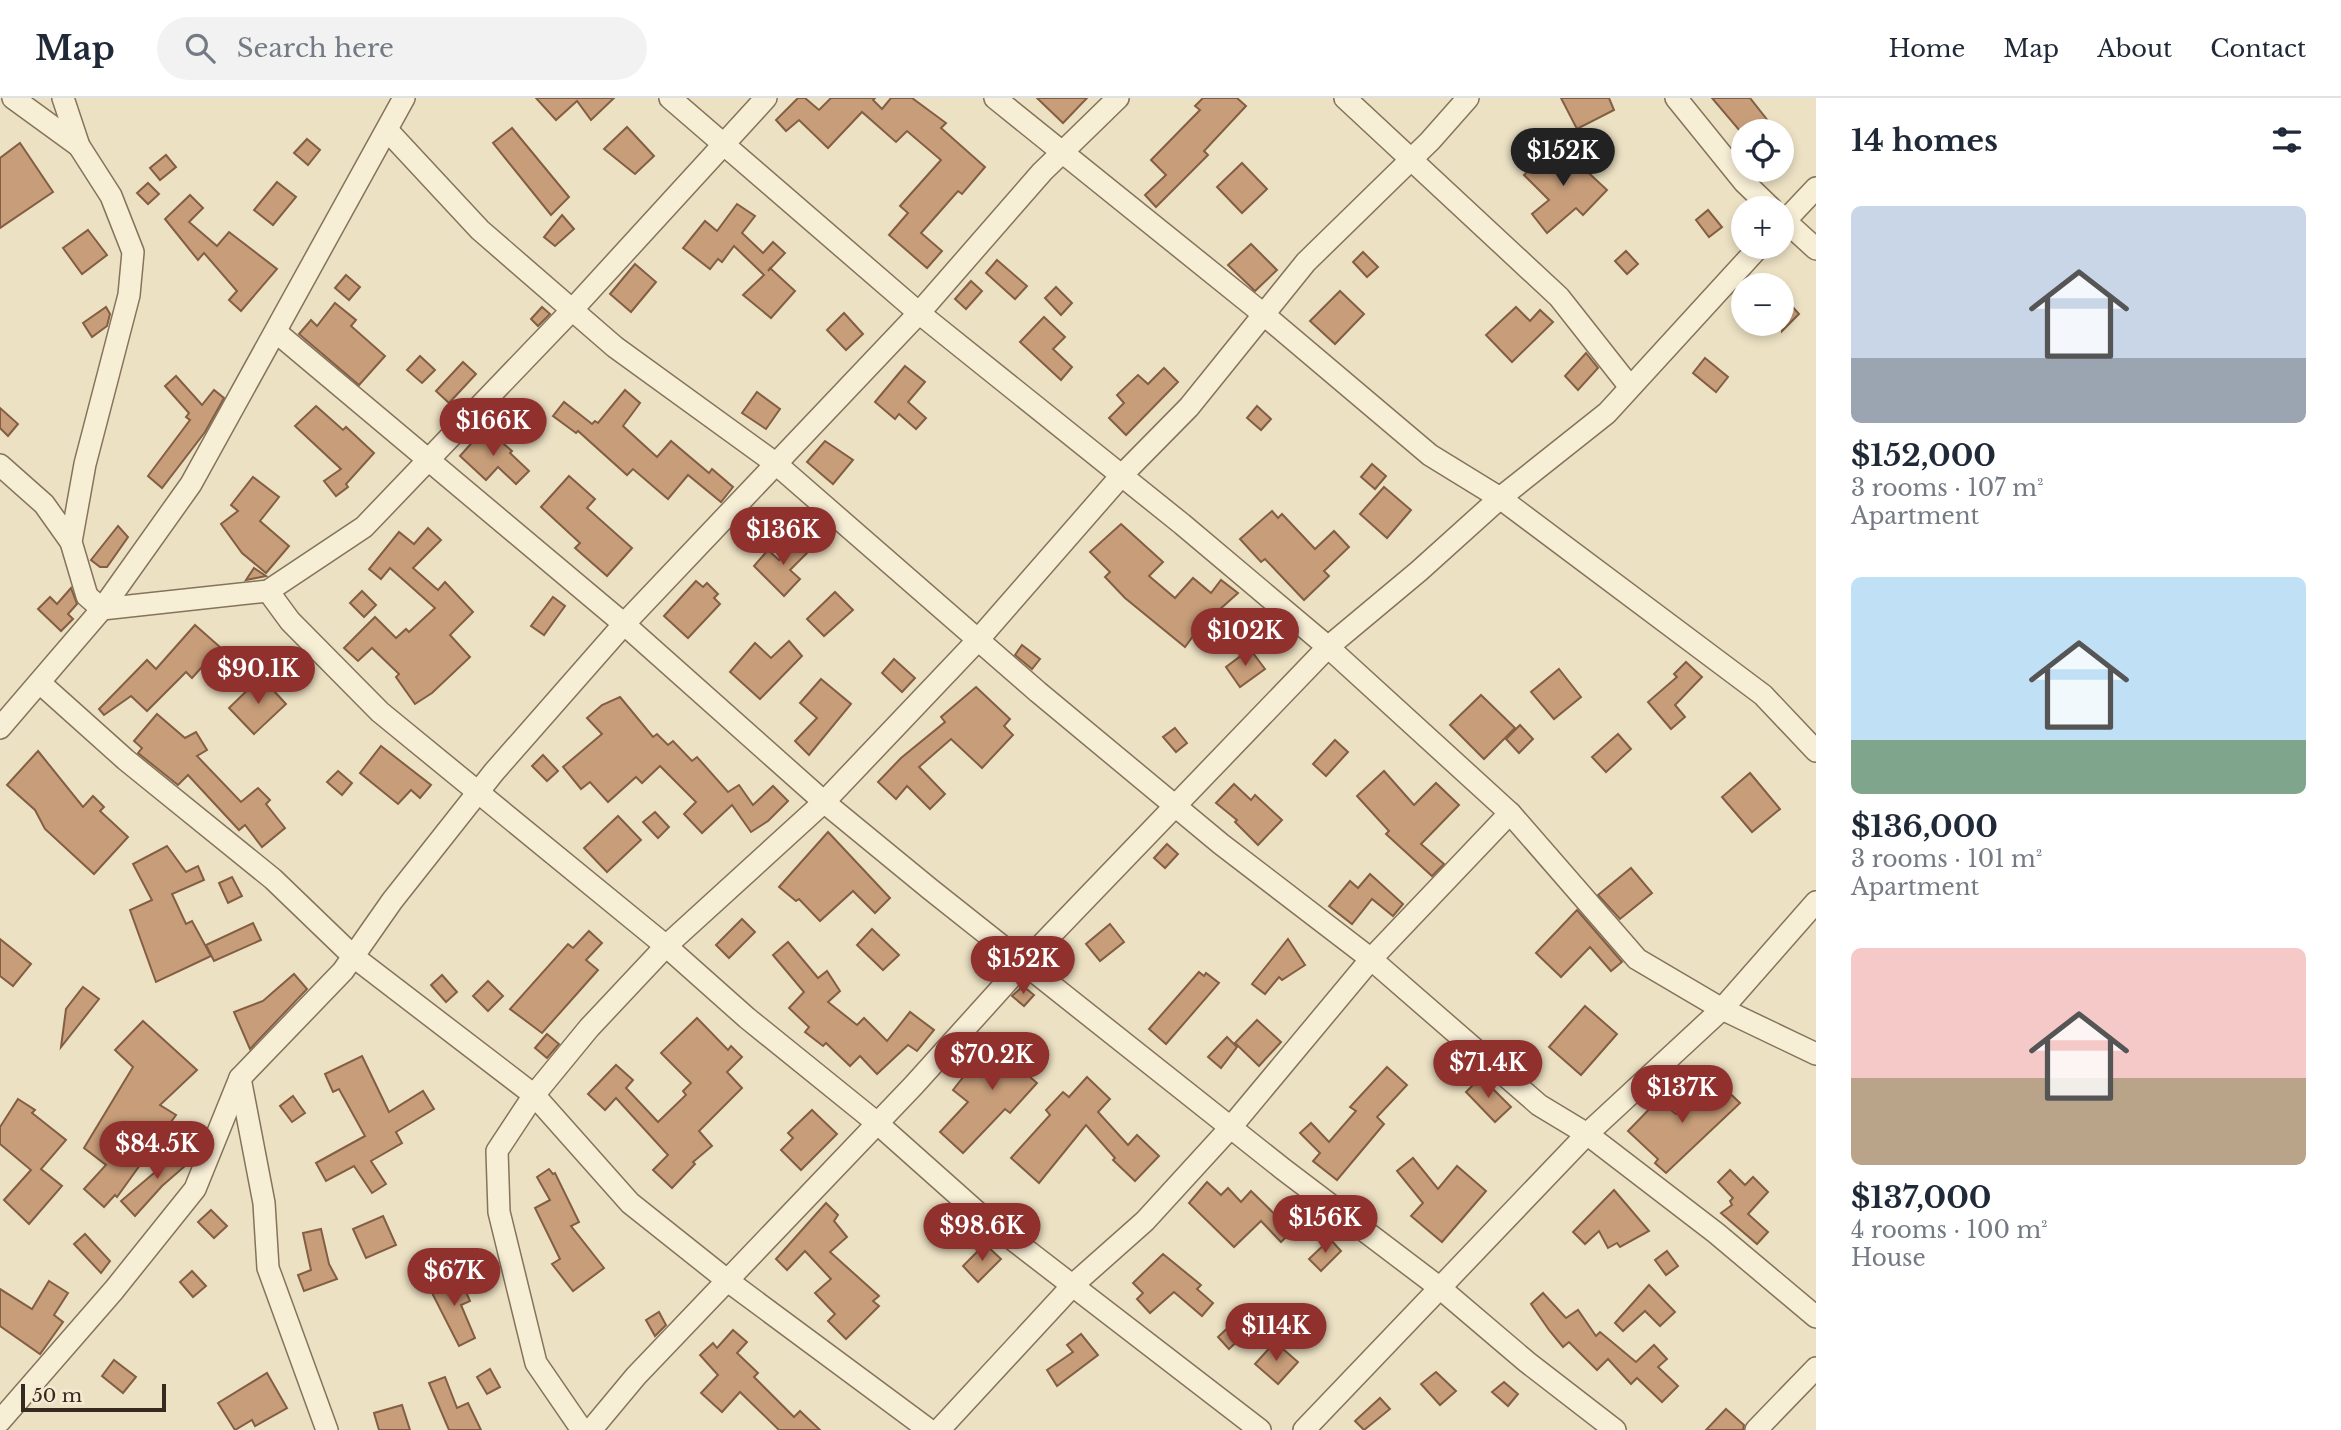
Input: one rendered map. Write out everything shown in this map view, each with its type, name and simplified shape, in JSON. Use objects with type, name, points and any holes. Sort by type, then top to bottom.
[{"type":"street","points":[[63,98],[79,146],[111,197],[133,252],[129,295],[85,464],[71,542]]},
{"type":"street","points":[[0,728],[102,609],[191,484],[404,98]]},
{"type":"street","points":[[670,98],[919,313],[1328,647],[1510,813],[1637,958],[1722,1009],[1816,1054]]},
{"type":"street","points":[[0,466],[44,504],[71,542],[87,596],[102,609],[268,591],[364,527],[426,459],[572,310],[721,144],[766,98]]},
{"type":"street","points":[[995,98],[1262,313],[1430,455],[1500,498],[1763,695],[1816,751]]},
{"type":"street","points":[[0,1421],[114,1290],[195,1189],[240,1078],[354,957],[392,901],[478,790],[624,624],[919,313],[1042,172],[1118,98]]},
{"type":"street","points":[[1345,98],[1559,297],[1630,387]]},
{"type":"street","points":[[582,1430],[536,1363],[499,1212],[497,1151],[534,1094],[589,1028],[666,946],[824,802],[977,641],[1121,476],[1189,407],[1262,313],[1306,262],[1468,98]]},
{"type":"street","points":[[1676,98],[1758,196]]},
{"type":"street","points":[[14,102],[79,146]]},
{"type":"street","points":[[387,130],[480,230],[615,347],[775,463],[977,641],[1176,806],[1371,959],[1539,1105],[1587,1134],[1716,1233],[1816,1317]]},
{"type":"street","points":[[1794,206],[1816,188]]},
{"type":"street","points":[[1794,230],[1816,249]]},
{"type":"street","points":[[591,1430],[636,1376],[877,1123],[1024,963],[1328,647],[1419,571],[1500,498],[1608,413],[1748,259]]},
{"type":"street","points":[[276,332],[624,624],[824,802],[1231,1127],[1440,1288],[1527,1362],[1615,1430]]},
{"type":"street","points":[[268,591],[290,621],[380,712],[666,946],[747,1018],[877,1123],[978,1212],[1260,1430]]},
{"type":"street","points":[[40,683],[126,760],[273,879],[354,957],[534,1094],[630,1203],[728,1281],[929,1430]]},
{"type":"street","points":[[939,1430],[1074,1284],[1145,1221],[1231,1127],[1371,959],[1510,813]]},
{"type":"street","points":[[1304,1430],[1587,1134],[1722,1009],[1816,902]]},
{"type":"street","points":[[240,1078],[264,1203],[268,1268],[327,1430]]},
{"type":"street","points":[[1756,1430],[1816,1368]]},
{"type":"building","points":[[536,98],[614,98],[591,120],[577,101],[556,120]]},
{"type":"building","points":[[798,98],[805,98],[819,110],[831,98],[875,98],[873,100],[882,109],[891,98],[912,98],[946,123],[941,128],[985,167],[962,194],[958,191],[921,233],[942,251],[927,268],[889,235],[908,213],[900,206],[941,160],[907,131],[896,142],[862,112],[828,148],[799,120],[786,131],[776,120]]},
{"type":"building","points":[[1037,98],[1087,98],[1063,123]]},
{"type":"building","points":[[1203,98],[1237,98],[1246,106],[1204,151],[1208,155],[1156,207],[1145,195],[1166,175],[1151,160],[1200,110],[1195,106]]},
{"type":"building","points":[[1561,98],[1609,98],[1614,110],[1577,129]]},
{"type":"building","points":[[1712,98],[1750,98],[1767,119],[1731,119]]},
{"type":"building","points":[[627,127],[654,156],[635,174],[604,149]]},
{"type":"building","points":[[512,128],[569,197],[551,215],[493,143]]},
{"type":"building","points":[[307,139],[320,150],[308,165],[294,153]]},
{"type":"building","points":[[20,143],[53,192],[0,228],[0,158]]},
{"type":"building","points":[[1554,147],[1559,152],[1562,148],[1607,190],[1583,215],[1576,208],[1547,233],[1532,214],[1549,200],[1524,175]]},
{"type":"building","points":[[166,155],[176,167],[160,180],[150,168]]},
{"type":"building","points":[[1242,163],[1267,189],[1242,213],[1217,187]]},
{"type":"building","points":[[277,182],[296,197],[273,225],[254,210]]},
{"type":"building","points":[[148,183],[159,194],[148,204],[137,193]]},
{"type":"building","points":[[190,195],[203,208],[189,222],[217,246],[229,232],[277,269],[241,311],[229,300],[237,291],[204,253],[198,260],[165,219]]},
{"type":"building","points":[[737,204],[755,216],[742,233],[763,253],[773,242],[785,253],[770,268],[795,291],[771,318],[743,295],[764,275],[734,246],[722,262],[718,259],[710,269],[683,248],[705,221],[717,231]]},
{"type":"building","points":[[1708,210],[1722,227],[1709,237],[1696,220]]},
{"type":"building","points":[[562,215],[574,229],[555,246],[544,237]]},
{"type":"building","points":[[88,230],[107,255],[82,274],[63,248]]},
{"type":"building","points":[[1251,244],[1277,270],[1255,291],[1228,265]]},
{"type":"building","points":[[1626,251],[1638,264],[1627,274],[1615,261]]},
{"type":"building","points":[[1363,252],[1378,267],[1367,277],[1353,262]]},
{"type":"building","points":[[997,260],[1027,286],[1015,299],[986,273]]},
{"type":"building","points":[[635,264],[656,282],[631,312],[610,294]]},
{"type":"building","points":[[346,275],[360,287],[349,300],[335,288]]},
{"type":"building","points":[[971,281],[982,291],[966,309],[955,299]]},
{"type":"building","points":[[1056,287],[1072,303],[1061,315],[1045,298]]},
{"type":"building","points":[[1340,291],[1364,314],[1335,344],[1310,321]]},
{"type":"building","points":[[335,303],[356,320],[351,326],[385,356],[359,385],[299,334],[311,320],[317,326]]},
{"type":"building","points":[[106,307],[110,314],[107,326],[92,337],[83,323]]},
{"type":"building","points":[[542,307],[550,314],[538,326],[531,319]]},
{"type":"building","points":[[1516,307],[1530,321],[1540,310],[1553,322],[1512,362],[1486,335]]},
{"type":"building","points":[[844,313],[863,334],[846,350],[827,330]]},
{"type":"building","points":[[1044,317],[1065,337],[1053,349],[1072,367],[1061,380],[1020,342]]},
{"type":"building","points":[[1586,353],[1598,368],[1578,390],[1565,376]]},
{"type":"building","points":[[420,356],[435,370],[422,383],[407,370]]},
{"type":"building","points":[[1705,358],[1728,377],[1716,392],[1693,373]]},
{"type":"building","points":[[463,362],[476,374],[449,403],[436,391]]},
{"type":"building","points":[[905,366],[925,382],[908,402],[926,418],[916,429],[899,414],[895,419],[875,402]]},
{"type":"building","points":[[1164,368],[1178,382],[1126,435],[1109,418],[1124,403],[1117,395],[1138,375],[1148,384]]},
{"type":"building","points":[[176,376],[202,405],[214,390],[224,398],[205,432],[162,488],[148,476],[190,420],[186,417],[189,413],[165,386]]},
{"type":"building","points":[[625,390],[640,403],[623,426],[657,457],[671,441],[709,473],[712,469],[733,487],[721,502],[688,475],[668,499],[633,469],[627,475],[578,431],[576,433],[553,416],[564,402],[592,424],[595,421],[598,423]]},
{"type":"building","points":[[757,392],[780,409],[766,429],[742,413]]},
{"type":"building","points":[[316,406],[343,430],[346,427],[374,453],[346,484],[348,487],[336,496],[324,481],[341,469],[295,426]]},
{"type":"building","points":[[1257,406],[1271,419],[1261,430],[1247,418]]},
{"type":"building","points":[[0,408],[18,424],[8,436],[0,428]]},
{"type":"building","points":[[485,428],[512,451],[510,453],[529,471],[516,484],[498,467],[486,480],[460,456]]},
{"type":"building","points":[[825,441],[853,460],[833,484],[807,462]]},
{"type":"building","points":[[1372,464],[1386,476],[1375,489],[1361,477]]},
{"type":"building","points":[[569,476],[595,499],[587,508],[632,548],[607,576],[575,548],[580,543],[541,507]]},
{"type":"building","points":[[253,477],[279,497],[260,521],[289,546],[266,573],[242,553],[221,524],[238,511],[231,505]]},
{"type":"building","points":[[1384,487],[1411,510],[1387,538],[1360,514]]},
{"type":"building","points":[[1272,511],[1278,518],[1282,514],[1315,549],[1334,531],[1349,547],[1324,571],[1329,576],[1304,600],[1265,559],[1261,562],[1240,539]]},
{"type":"building","points":[[1121,524],[1163,562],[1149,576],[1175,598],[1193,578],[1211,593],[1221,580],[1238,593],[1199,628],[1185,647],[1125,598],[1105,577],[1110,572],[1090,552]]},
{"type":"building","points":[[118,526],[128,537],[107,567],[100,567],[91,560]]},
{"type":"building","points":[[428,528],[441,540],[413,568],[438,590],[445,582],[473,612],[450,635],[470,657],[432,693],[415,704],[396,677],[399,674],[372,648],[358,661],[344,648],[375,617],[396,638],[406,629],[409,632],[435,608],[390,568],[381,579],[369,569],[399,532],[414,544]]},
{"type":"building","points":[[801,537],[812,548],[790,570],[800,579],[784,596],[754,566],[768,550],[779,560]]},
{"type":"building","points":[[254,568],[266,576],[246,580]]},
{"type":"building","points":[[696,581],[703,587],[707,583],[718,594],[714,598],[720,604],[688,638],[664,616]]},
{"type":"building","points":[[71,588],[77,604],[68,614],[73,619],[61,631],[38,609],[50,597],[57,604]]},
{"type":"building","points":[[362,591],[376,605],[364,617],[350,603]]},
{"type":"building","points":[[835,592],[853,610],[824,636],[807,619]]},
{"type":"building","points":[[553,597],[565,606],[544,635],[531,626]]},
{"type":"building","points":[[195,625],[220,647],[192,678],[186,672],[147,711],[131,696],[104,715],[99,709],[147,660],[156,669]]},
{"type":"building","points":[[789,641],[802,656],[760,699],[730,672],[755,643],[771,658]]},
{"type":"building","points":[[1022,645],[1040,659],[1032,669],[1015,655]]},
{"type":"building","points":[[1250,649],[1265,669],[1240,687],[1226,667]]},
{"type":"building","points":[[894,659],[915,678],[902,692],[882,673]]},
{"type":"building","points":[[1686,662],[1702,677],[1675,705],[1685,717],[1671,729],[1648,702],[1677,677],[1674,674]]},
{"type":"building","points":[[1559,669],[1581,697],[1554,719],[1531,692]]},
{"type":"building","points":[[261,677],[286,704],[254,734],[229,708]]},
{"type":"building","points":[[821,679],[851,704],[809,755],[795,741],[817,718],[800,703]]},
{"type":"building","points":[[976,687],[1010,719],[1004,726],[1013,735],[982,768],[951,739],[919,767],[945,794],[930,809],[907,786],[896,799],[878,782],[901,758],[945,722],[941,717]]},
{"type":"building","points":[[1481,695],[1515,728],[1484,759],[1450,725]]},
{"type":"building","points":[[620,697],[653,737],[657,734],[668,745],[673,741],[692,761],[697,757],[728,792],[739,785],[753,805],[773,786],[788,801],[768,821],[751,832],[732,805],[702,833],[684,814],[696,802],[660,766],[642,783],[636,777],[608,802],[590,782],[581,789],[563,767],[602,734],[587,718],[602,705]]},
{"type":"building","points":[[157,714],[185,738],[196,732],[207,750],[197,756],[241,802],[258,788],[270,800],[266,804],[285,828],[262,847],[245,825],[239,830],[188,775],[178,785],[138,753],[142,748],[134,741]]},
{"type":"building","points":[[1520,725],[1533,739],[1519,753],[1506,739]]},
{"type":"building","points":[[1175,728],[1187,743],[1176,752],[1163,737]]},
{"type":"building","points":[[1618,734],[1631,749],[1606,772],[1592,757]]},
{"type":"building","points":[[1335,740],[1348,752],[1326,776],[1313,764]]},
{"type":"building","points":[[381,746],[431,785],[420,798],[411,790],[398,804],[360,773]]},
{"type":"building","points":[[38,751],[83,807],[93,796],[104,807],[100,811],[128,837],[94,874],[45,829],[35,810],[7,785]]},
{"type":"building","points":[[543,755],[558,771],[547,781],[532,766]]},
{"type":"building","points":[[338,771],[352,783],[342,795],[327,782]]},
{"type":"building","points":[[1384,771],[1414,805],[1436,783],[1459,805],[1421,844],[1444,864],[1432,876],[1386,834],[1389,831],[1357,796]]},
{"type":"building","points":[[1750,773],[1780,809],[1752,832],[1722,797]]},
{"type":"building","points":[[1234,784],[1251,800],[1255,795],[1282,820],[1258,845],[1235,822],[1237,820],[1216,803]]},
{"type":"building","points":[[655,812],[669,827],[658,838],[643,822]]},
{"type":"building","points":[[618,816],[641,840],[607,872],[584,848]]},
{"type":"building","points":[[828,832],[890,898],[875,913],[853,891],[820,921],[799,899],[796,901],[779,887]]},
{"type":"building","points":[[1167,844],[1178,854],[1165,868],[1154,858]]},
{"type":"building","points":[[167,846],[186,872],[198,866],[204,880],[172,894],[186,924],[192,921],[211,956],[156,982],[130,910],[152,900],[133,864]]},
{"type":"building","points":[[1631,868],[1652,893],[1620,919],[1598,895]]},
{"type":"building","points":[[1370,874],[1403,904],[1393,916],[1372,899],[1352,924],[1329,906],[1350,881],[1358,888]]},
{"type":"building","points":[[232,877],[242,896],[228,903],[219,883]]},
{"type":"building","points":[[1577,910],[1622,962],[1611,971],[1590,947],[1561,977],[1536,953]]},
{"type":"building","points":[[742,919],[755,932],[729,958],[716,945]]},
{"type":"building","points":[[253,923],[261,940],[214,961],[206,945]]},
{"type":"building","points":[[1110,924],[1124,942],[1100,961],[1086,944]]},
{"type":"building","points":[[872,929],[899,955],[883,970],[857,945]]},
{"type":"building","points":[[589,931],[602,943],[586,960],[598,970],[542,1033],[510,1009],[568,944],[573,948]]},
{"type":"building","points":[[0,939],[31,964],[13,986],[0,976]]},
{"type":"building","points":[[1288,939],[1305,965],[1282,980],[1279,977],[1265,994],[1252,984]]},
{"type":"building","points":[[788,942],[818,978],[827,971],[840,991],[828,1002],[857,1025],[864,1018],[887,1041],[910,1012],[934,1030],[917,1051],[908,1045],[877,1074],[860,1056],[850,1066],[826,1043],[823,1046],[805,1032],[809,1027],[789,1008],[804,992],[773,955]]},
{"type":"building","points":[[1199,972],[1204,976],[1206,973],[1219,983],[1166,1044],[1149,1029]]},
{"type":"building","points":[[294,974],[307,989],[250,1049],[234,1012],[263,1001]]},
{"type":"building","points":[[442,975],[457,992],[446,1002],[431,985]]},
{"type":"building","points":[[488,981],[503,996],[488,1011],[473,996]]},
{"type":"building","points":[[1023,986],[1034,995],[1024,1006],[1012,996]]},
{"type":"building","points":[[83,987],[99,999],[61,1047],[66,1009]]},
{"type":"building","points":[[1585,1006],[1617,1034],[1581,1075],[1549,1047]]},
{"type":"building","points":[[697,1018],[728,1050],[731,1046],[742,1057],[727,1072],[742,1088],[699,1131],[712,1146],[693,1162],[695,1164],[672,1188],[653,1170],[668,1155],[616,1098],[605,1110],[588,1094],[616,1065],[633,1080],[626,1088],[658,1122],[686,1095],[683,1091],[691,1083],[661,1053]]},
{"type":"building","points":[[1257,1020],[1281,1042],[1259,1066],[1235,1043]]},
{"type":"building","points":[[143,1021],[197,1070],[160,1105],[176,1115],[117,1197],[115,1195],[104,1207],[84,1189],[106,1165],[84,1148],[133,1067],[115,1050]]},
{"type":"building","points":[[547,1034],[559,1044],[547,1058],[535,1048]]},
{"type":"building","points":[[1227,1037],[1237,1047],[1221,1068],[1208,1057]]},
{"type":"building","points":[[1016,1039],[1031,1052],[1036,1046],[1048,1055],[1030,1077],[1037,1083],[1010,1113],[1005,1109],[963,1153],[940,1132],[968,1102],[953,1090],[978,1058],[989,1068]]},
{"type":"building","points":[[362,1056],[389,1112],[423,1091],[434,1109],[396,1132],[402,1143],[371,1161],[386,1184],[372,1193],[354,1166],[326,1181],[316,1163],[365,1136],[339,1089],[333,1092],[325,1074]]},
{"type":"building","points":[[1387,1067],[1407,1085],[1377,1117],[1384,1124],[1337,1180],[1313,1161],[1320,1153],[1300,1133],[1311,1123],[1329,1142],[1356,1111],[1350,1107]]},
{"type":"building","points":[[1087,1077],[1110,1099],[1098,1112],[1128,1145],[1137,1135],[1159,1156],[1135,1181],[1113,1160],[1115,1158],[1086,1125],[1039,1183],[1011,1158],[1050,1115],[1046,1110],[1063,1092],[1069,1097]]},
{"type":"building","points":[[1481,1077],[1511,1107],[1495,1122],[1466,1092]]},
{"type":"building","points":[[1716,1080],[1740,1103],[1666,1173],[1655,1163],[1658,1159],[1628,1131],[1658,1100],[1676,1114]]},
{"type":"building","points":[[293,1096],[305,1113],[292,1122],[280,1106]]},
{"type":"building","points":[[18,1099],[35,1110],[32,1113],[66,1140],[41,1169],[62,1186],[29,1224],[4,1200],[31,1170],[0,1144],[0,1127]]},
{"type":"building","points":[[812,1110],[837,1134],[801,1170],[781,1150],[793,1138],[788,1133]]},
{"type":"building","points":[[187,1145],[195,1154],[193,1159],[162,1186],[135,1216],[121,1201]]},
{"type":"building","points":[[1413,1158],[1438,1189],[1457,1166],[1486,1191],[1442,1242],[1411,1216],[1423,1203],[1397,1171]]},
{"type":"building","points":[[549,1169],[555,1173],[579,1222],[571,1226],[604,1268],[573,1291],[552,1264],[560,1259],[535,1208],[550,1200],[537,1177]]},
{"type":"building","points":[[1730,1170],[1745,1185],[1753,1177],[1768,1192],[1748,1214],[1768,1232],[1757,1244],[1721,1213],[1732,1205],[1730,1201],[1733,1198],[1718,1182]]},
{"type":"building","points":[[1207,1182],[1221,1195],[1228,1188],[1241,1202],[1251,1191],[1292,1231],[1281,1242],[1261,1221],[1234,1247],[1189,1203]]},
{"type":"building","points":[[1614,1190],[1649,1231],[1620,1247],[1617,1243],[1608,1248],[1599,1231],[1585,1244],[1573,1232]]},
{"type":"building","points":[[826,1203],[838,1215],[834,1221],[847,1237],[830,1252],[879,1296],[873,1301],[879,1306],[846,1339],[828,1321],[835,1314],[815,1293],[831,1279],[805,1251],[787,1270],[776,1259]]},
{"type":"building","points":[[211,1210],[227,1226],[214,1238],[198,1222]]},
{"type":"building","points":[[383,1216],[396,1245],[366,1258],[353,1229]]},
{"type":"building","points":[[321,1229],[329,1264],[337,1279],[304,1291],[298,1275],[311,1270],[303,1233]]},
{"type":"building","points":[[85,1234],[110,1261],[101,1273],[74,1244]]},
{"type":"building","points":[[1330,1239],[1341,1251],[1321,1271],[1309,1259]]},
{"type":"building","points":[[985,1244],[1001,1259],[978,1282],[963,1266]]},
{"type":"building","points":[[1667,1251],[1678,1266],[1666,1275],[1655,1260]]},
{"type":"building","points":[[1163,1254],[1201,1285],[1197,1289],[1213,1303],[1202,1316],[1174,1292],[1150,1313],[1137,1299],[1143,1293],[1133,1283]]},
{"type":"building","points":[[192,1271],[206,1286],[193,1297],[180,1282]]},
{"type":"building","points":[[459,1276],[470,1301],[461,1305],[475,1338],[459,1346],[430,1289]]},
{"type":"building","points":[[49,1281],[68,1293],[54,1315],[63,1322],[40,1354],[0,1326],[0,1289],[32,1309]]},
{"type":"building","points":[[1649,1285],[1675,1312],[1660,1326],[1645,1311],[1623,1331],[1615,1323]]},
{"type":"building","points":[[1543,1293],[1566,1318],[1578,1310],[1596,1336],[1600,1332],[1636,1362],[1654,1345],[1667,1359],[1658,1367],[1678,1386],[1662,1402],[1637,1378],[1631,1384],[1608,1359],[1597,1370],[1569,1342],[1563,1347],[1531,1304]]},
{"type":"building","points":[[659,1312],[666,1325],[655,1336],[646,1320]]},
{"type":"building","points":[[1236,1320],[1247,1332],[1229,1349],[1218,1337]]},
{"type":"building","points":[[733,1330],[747,1342],[737,1353],[758,1373],[754,1377],[794,1417],[800,1411],[820,1430],[779,1430],[740,1392],[722,1412],[701,1393],[718,1375],[700,1355],[713,1343],[717,1348]]},
{"type":"building","points":[[1081,1334],[1098,1355],[1057,1386],[1047,1370],[1073,1352],[1067,1345]]},
{"type":"building","points":[[1275,1342],[1298,1362],[1278,1384],[1255,1364]]},
{"type":"building","points":[[114,1360],[136,1377],[123,1393],[102,1376]]},
{"type":"building","points":[[490,1369],[500,1387],[487,1394],[477,1377]]},
{"type":"building","points":[[1436,1372],[1456,1391],[1440,1405],[1421,1384]]},
{"type":"building","points":[[267,1373],[287,1408],[255,1426],[252,1420],[235,1430],[218,1403]]},
{"type":"building","points":[[445,1377],[457,1408],[468,1403],[481,1430],[449,1430],[429,1383]]},
{"type":"building","points":[[1504,1382],[1518,1394],[1508,1406],[1492,1392]]},
{"type":"building","points":[[1380,1398],[1390,1409],[1364,1430],[1355,1421]]},
{"type":"building","points":[[402,1405],[410,1430],[379,1430],[374,1413]]},
{"type":"building","points":[[1726,1409],[1744,1425],[1743,1430],[1706,1430]]}]
